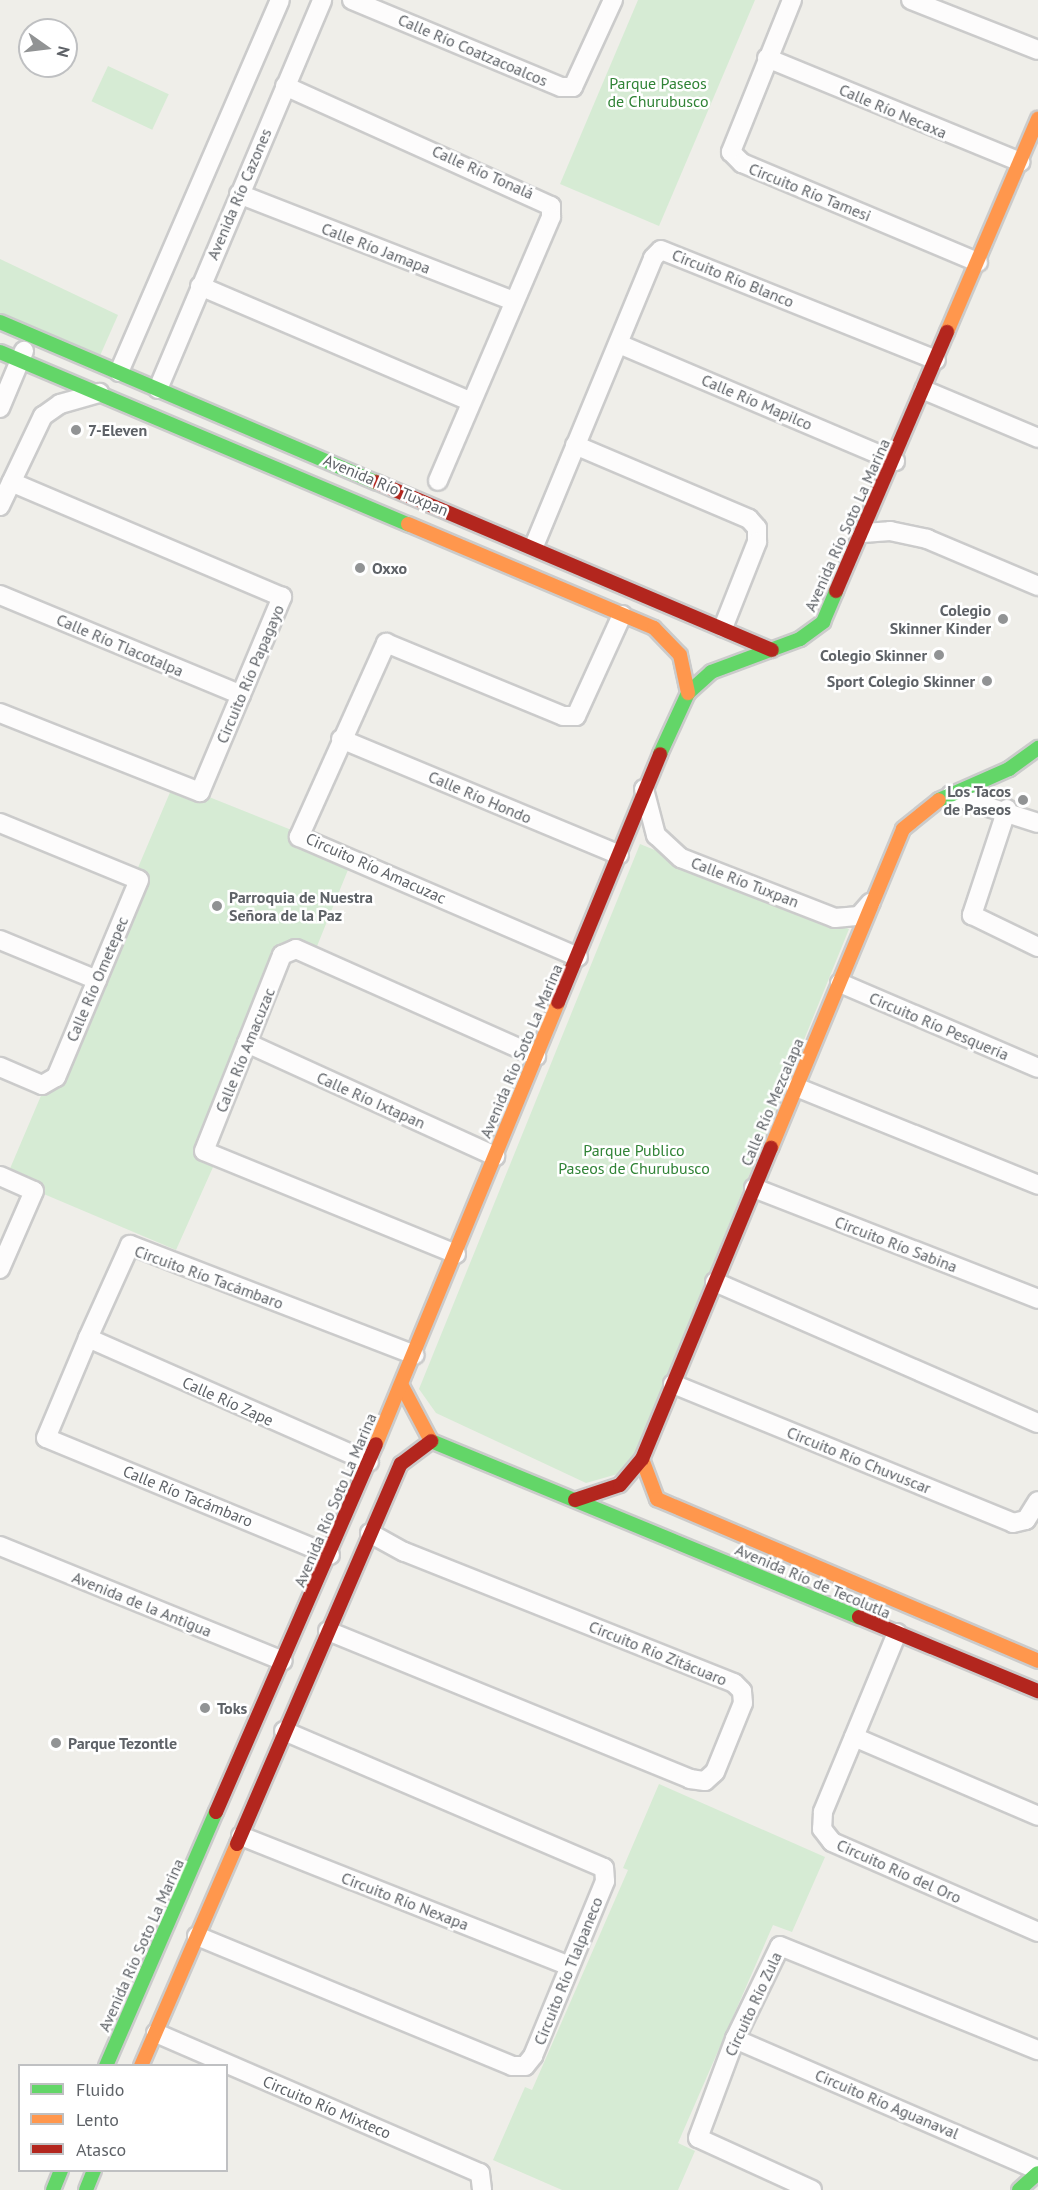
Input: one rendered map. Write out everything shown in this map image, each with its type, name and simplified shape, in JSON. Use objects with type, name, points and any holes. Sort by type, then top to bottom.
[{"type":"street","points":[[119,372],[280,0]]},
{"type":"street","name":"Avenida Río Cazones","points":[[158,389],[322,0]]},
{"type":"street","name":"Calle Río Coatzacoalcos","points":[[352,0],[573,87],[613,0]]},
{"type":"street","name":"Circuito Río Tamesi","points":[[792,0],[733,136],[731,152],[742,163],[978,262]]},
{"type":"street","points":[[911,0],[1038,50]]},
{"type":"street","name":"Calle Río Necaxa","points":[[767,58],[1020,162]]},
{"type":"street","name":"Calle Río Tonalá","points":[[285,86],[551,206],[514,301],[438,481]]},
{"type":"street","name":"Avenida Río Soto La Marina","points":[[107,2064],[284,1662],[402,1386],[578,957],[644,789],[688,693],[711,672],[800,639],[823,622],[895,461],[1036,128]]},
{"type":"street","name":"Calle Río Jamapa","points":[[239,194],[514,301]]},
{"type":"street","name":"Circuito Río Blanco","points":[[534,546],[653,258],[661,250],[672,251],[936,360]]},
{"type":"street","points":[[200,286],[470,401]]},
{"type":"street","name":"Avenida Río Tuxpan","points":[[0,322],[534,546],[772,650]]},
{"type":"street","points":[[0,408],[31,335]]},
{"type":"street","name":"Calle Río Mapilco","points":[[619,344],[895,461]]},
{"type":"street","name":"Avenida Río Tuxpan","points":[[0,352],[622,615],[670,640],[680,655],[688,693]]},
{"type":"street","points":[[924,390],[1038,438]]},
{"type":"street","points":[[0,506],[43,416],[60,404],[99,393]]},
{"type":"street","points":[[238,453],[248,427]]},
{"type":"street","points":[[574,445],[749,519],[757,528],[757,542],[723,628]]},
{"type":"street","name":"Circuito Río Papagayo","points":[[0,713],[200,792],[282,597],[10,482]]},
{"type":"street","points":[[863,533],[890,531],[927,539],[1038,586]]},
{"type":"street","name":"Calle Río Tlacotalpa","points":[[0,595],[241,695]]},
{"type":"street","name":"Circuito Río Amacuzac","points":[[578,957],[299,837],[386,643],[563,716],[576,716],[622,615]]},
{"type":"street","name":"Calle Río Hondo","points":[[341,739],[619,855]]},
{"type":"street","name":"Calle Río Mezcalapa","points":[[575,1500],[620,1485],[642,1459],[903,830],[928,805],[1009,769],[1038,748]]},
{"type":"street","name":"Calle Río Tuxpan","points":[[644,789],[656,835],[681,858],[835,918],[859,916],[876,894]]},
{"type":"street","points":[[951,795],[1007,809],[1038,823]]},
{"type":"street","points":[[1007,809],[972,915],[1038,947]]},
{"type":"street","name":"Calle Río Ometepec","points":[[0,823],[139,880],[56,1077],[42,1085],[0,1067]]},
{"type":"street","points":[[0,940],[97,980]]},
{"type":"street","name":"Calle Río Amacuzac","points":[[456,1254],[204,1151],[247,1043],[289,951],[296,949],[536,1056]]},
{"type":"street","name":"Circuito Río Pesquería","points":[[840,983],[1038,1068]]},
{"type":"street","name":"Calle Río Ixtapan","points":[[247,1043],[495,1156]]},
{"type":"street","points":[[796,1087],[1038,1185]]},
{"type":"street","points":[[0,1176],[34,1191],[0,1269]]},
{"type":"street","name":"Circuito Río Sabina","points":[[754,1188],[1038,1299]]},
{"type":"street","name":"Circuito Río Tacámbaro","points":[[46,1438],[130,1245],[415,1355]]},
{"type":"street","points":[[716,1282],[1038,1423]]},
{"type":"street","name":"Calle Río Zape","points":[[88,1338],[369,1462]]},
{"type":"street","name":"Circuito Río Chuvuscar","points":[[673,1384],[1013,1523],[1026,1520],[1038,1501]]},
{"type":"street","points":[[142,2064],[401,1464],[431,1441],[402,1386]]},
{"type":"street","name":"Calle Río Tacámbaro","points":[[46,1438],[330,1555]]},
{"type":"street","name":"Avenida Río de Tecolutla","points":[[431,1441],[1038,1691]]},
{"type":"street","name":"Avenida Río de Tecolutla","points":[[642,1459],[657,1499],[1038,1661]]},
{"type":"street","name":"Circuito Río Zitácuaro","points":[[328,1631],[690,1779],[705,1781],[715,1772],[743,1703],[742,1690],[734,1683],[404,1552],[370,1533]]},
{"type":"street","name":"Avenida de la Antigua","points":[[0,1546],[284,1662]]},
{"type":"street","name":"Circuito Río del Oro","points":[[897,1634],[823,1812],[822,1829],[832,1842],[1038,1932]]},
{"type":"street","name":"Circuito Río Tlalpaneco","points":[[197,1936],[512,2066],[525,2066],[533,2056],[605,1881],[604,1868],[593,1859],[284,1731]]},
{"type":"street","points":[[854,1737],[1038,1816]]},
{"type":"street","name":"Circuito Río Nexapa","points":[[241,1836],[569,1966]]},
{"type":"street","name":"Circuito Río Zula","points":[[812,2190],[698,2138],[735,2039],[780,1946],[1038,2050]]},
{"type":"street","name":"Circuito Río Mixteco","points":[[156,2033],[228,2064]]},
{"type":"street","name":"Circuito Río Aguanaval","points":[[735,2039],[1038,2172]]},
{"type":"street","name":"Circuito Río Mixteco","points":[[228,2064],[480,2173],[482,2190]]},
{"type":"street","points":[[53,2190],[60,2172]]},
{"type":"street","points":[[86,2190],[93,2172]]},
{"type":"street","points":[[1019,2190],[1038,2172]]},
{"type":"green space","name":"Parque Paseos de Churubusco","points":[[638,0],[755,0],[659,226],[560,184]]},
{"type":"green space","points":[[108,66],[169,94],[152,130],[92,101]]},
{"type":"green space","points":[[0,259],[118,315],[99,358],[0,317]]},
{"type":"green space","points":[[174,783],[354,855],[313,956],[294,947],[212,1143],[222,1147],[176,1250],[6,1178]]},
{"type":"green space","name":"Parque Publico Paseos de Churubusco","points":[[640,844],[849,929],[637,1451],[621,1473],[586,1483],[436,1413],[419,1389]]},
{"type":"green space","points":[[659,1784],[825,1857],[792,1932],[773,1925],[678,2143],[695,2151],[678,2190],[562,2190],[493,2160],[525,2087],[532,2090],[628,1870],[623,1868]]},
{"type":"traffic: fast","points":[[0,322],[376,482]]},
{"type":"traffic: fast","points":[[0,352],[408,524]]},
{"type":"traffic: fast","points":[[660,754],[688,693],[711,672],[800,639],[823,622],[836,591]]},
{"type":"traffic: fast","points":[[939,800],[1009,769],[1038,748]]},
{"type":"traffic: fast","points":[[431,1441],[859,1617]]},
{"type":"traffic: fast","points":[[107,2064],[216,1812]]},
{"type":"traffic: fast","points":[[53,2190],[60,2172]]},
{"type":"traffic: fast","points":[[86,2190],[93,2172]]},
{"type":"traffic: fast","points":[[1019,2190],[1038,2173]]},
{"type":"traffic: slow","points":[[947,332],[1038,119]]},
{"type":"traffic: slow","points":[[408,524],[654,628],[680,655],[688,693]]},
{"type":"traffic: slow","points":[[771,1148],[903,829],[939,800]]},
{"type":"traffic: slow","points":[[376,1444],[558,1002]]},
{"type":"traffic: slow","points":[[402,1386],[431,1441]]},
{"type":"traffic: slow","points":[[642,1459],[657,1499],[1038,1661]]},
{"type":"traffic: slow","points":[[142,2064],[237,1844]]},
{"type":"traffic: jam","points":[[836,591],[947,332]]},
{"type":"traffic: jam","points":[[376,482],[772,650]]},
{"type":"traffic: jam","points":[[558,1002],[660,754]]},
{"type":"traffic: jam","points":[[575,1500],[620,1485],[642,1459],[771,1148]]},
{"type":"traffic: jam","points":[[237,1844],[401,1464],[431,1441]]},
{"type":"traffic: jam","points":[[216,1812],[376,1444]]},
{"type":"traffic: jam","points":[[859,1617],[1038,1691]]},
{"type":"place","name":"7-Eleven","points":[[76,430]]},
{"type":"place","name":"Oxxo","points":[[360,568]]},
{"type":"place","name":"Colegio Skinner Kinder","points":[[1003,619]]},
{"type":"place","name":"Colegio Skinner","points":[[939,655]]},
{"type":"place","name":"Sport Colegio Skinner","points":[[987,681]]},
{"type":"place","name":"Los Tacos de Paseos","points":[[1023,800]]},
{"type":"place","name":"Parroquia de Nuestra Señora de la Paz","points":[[217,906]]},
{"type":"place","name":"Toks","points":[[205,1708]]},
{"type":"place","name":"Parque Tezontle","points":[[56,1743]]}]
